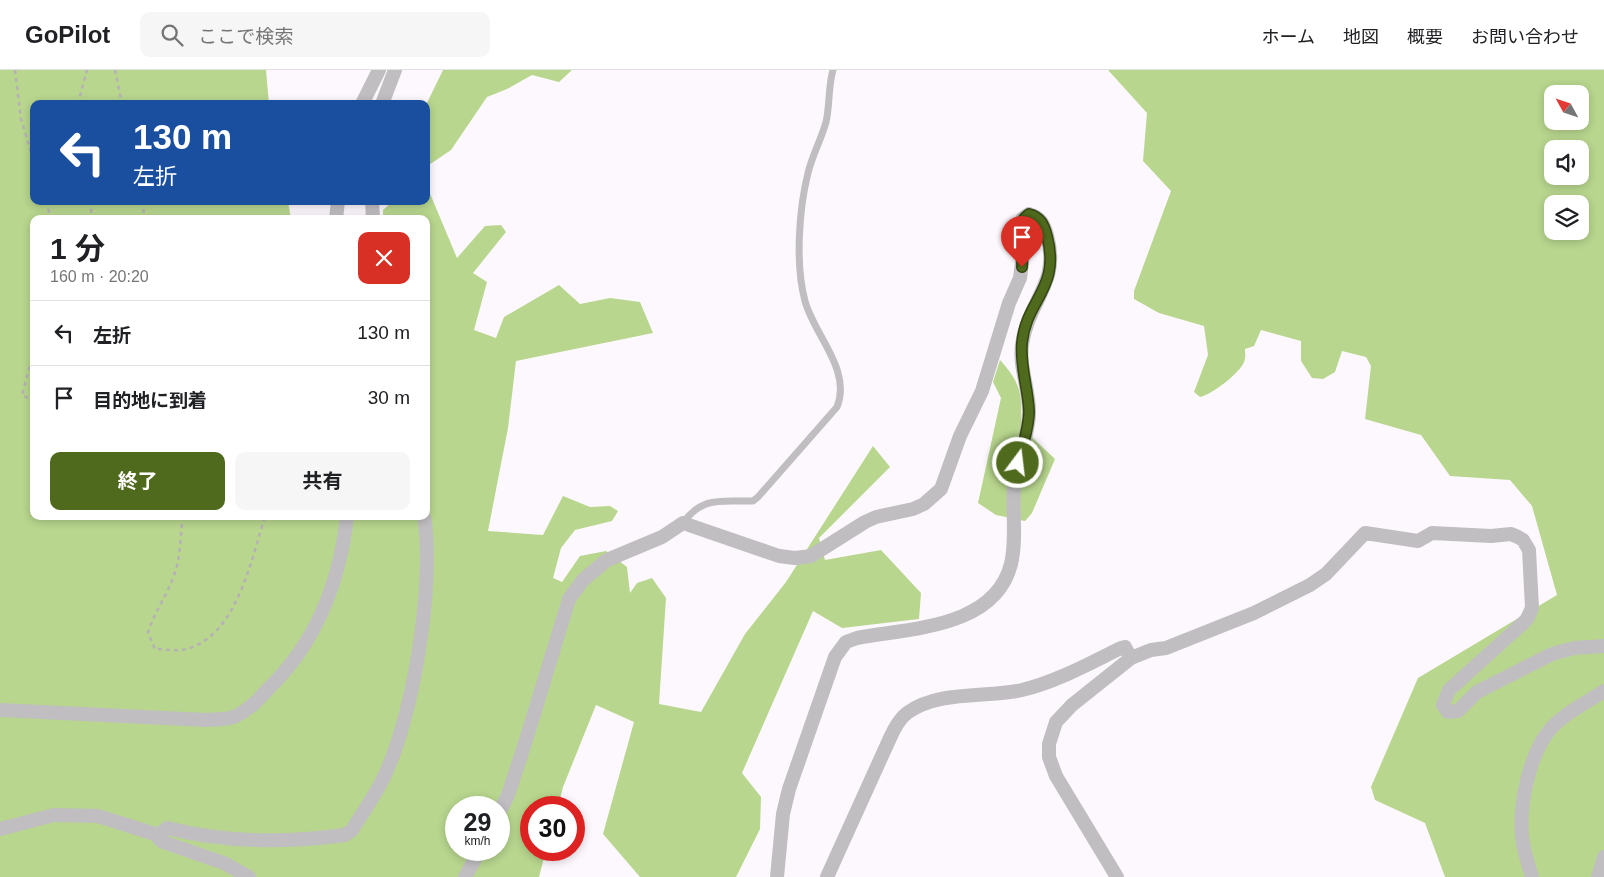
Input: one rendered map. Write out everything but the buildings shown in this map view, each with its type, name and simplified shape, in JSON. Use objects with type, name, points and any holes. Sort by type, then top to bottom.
[{"type":"street","points":[[364,100],[379,70]]},
{"type":"street","points":[[384,100],[395,70]]},
{"type":"street","points":[[508,796],[569,599],[583,580],[606,560],[662,538],[683,523],[779,556],[795,558],[811,556],[865,522],[876,517],[913,509],[933,497],[941,489],[960,436],[982,390],[1009,303],[1020,278],[1023,255],[1019,226],[1023,218],[1029,214],[1041,220],[1051,248],[1051,265],[1050,276],[1026,326],[1022,341],[1022,370],[1029,414],[1015,480],[1013,550],[1004,581],[995,594],[981,607],[961,616],[942,622],[857,638],[846,642],[840,648],[821,694],[789,789],[783,814],[778,877]]},
{"type":"street","points":[[0,710],[206,720],[235,717],[251,706],[277,680],[298,655],[317,625],[325,608],[343,552],[347,520]]},
{"type":"street","points":[[158,835],[167,828],[224,839],[284,841],[346,835],[352,830],[382,780],[401,730],[416,666],[424,590],[426,532],[424,520]]},
{"type":"street","points":[[1117,877],[1056,776],[1049,757],[1049,744],[1056,722],[1064,712],[1131,658],[1151,650],[1166,648],[1254,613],[1310,585],[1326,574],[1365,533],[1418,541],[1432,533],[1491,536],[1511,534],[1523,540],[1530,550],[1530,614],[1522,624],[1449,690],[1443,705],[1448,712],[1458,711],[1477,692],[1552,654],[1574,648],[1604,646]]},
{"type":"street","points":[[826,877],[896,725],[906,714],[935,702],[1022,690],[1079,668],[1121,648],[1126,647],[1131,658]]},
{"type":"street","points":[[1532,877],[1522,837],[1521,820],[1529,774],[1548,732],[1555,724],[1604,691]]},
{"type":"street","points":[[0,829],[54,815],[98,816],[158,835],[163,842],[224,863],[249,877]]},
{"type":"street","points":[[1598,877],[1604,857]]},
{"type":"street","points":[[464,877],[473,861]]},
{"type":"lane","points":[[683,523],[692,510],[708,502],[753,500],[800,451],[837,406],[840,398],[839,376],[805,302],[800,245],[805,188],[826,122],[830,80],[833,70]]},
{"type":"path","points":[[15,70],[21,119],[30,149]]},
{"type":"path","points":[[79,100],[87,70]]},
{"type":"path","points":[[115,70],[121,100]]},
{"type":"path","points":[[30,365],[22,395],[30,399]]},
{"type":"path","points":[[182,520],[175,573],[154,614],[148,633],[155,649],[182,650],[211,638],[234,606],[264,520]]},
{"type":"green space","points":[[0,70],[266,70],[269,100],[30,100],[30,205],[289,205],[290,215],[30,215],[30,520],[430,520],[430,215],[383,215],[383,210],[389,205],[430,205],[430,194],[457,258],[485,226],[501,225],[506,232],[473,273],[487,282],[474,330],[496,338],[504,317],[559,285],[580,304],[610,298],[640,302],[653,333],[516,361],[508,428],[488,531],[543,535],[563,496],[590,507],[610,506],[618,511],[612,521],[575,530],[561,548],[553,578],[562,582],[580,556],[606,551],[627,567],[630,593],[637,583],[652,578],[666,598],[659,704],[701,712],[745,634],[786,582],[873,446],[890,467],[819,538],[825,560],[881,550],[921,593],[919,619],[842,628],[813,611],[742,773],[761,797],[760,829],[736,877],[640,877],[603,834],[634,722],[596,705],[561,796],[520,796],[520,861],[543,861],[539,877],[0,877]]},
{"type":"green space","points":[[443,70],[572,70],[559,82],[532,75],[507,89],[487,97],[451,150],[430,164],[430,100],[428,100]]},
{"type":"green space","points":[[1108,70],[1604,70],[1604,877],[1445,877],[1425,823],[1375,800],[1371,787],[1418,678],[1557,595],[1532,506],[1510,480],[1450,476],[1421,435],[1365,419],[1371,366],[1366,357],[1342,351],[1335,372],[1323,379],[1312,378],[1301,361],[1301,341],[1261,330],[1254,346],[1245,349],[1244,362],[1237,372],[1218,388],[1205,395],[1200,397],[1194,392],[1208,355],[1204,326],[1159,313],[1134,299],[1134,291],[1171,191],[1143,161],[1147,113]]},
{"type":"green space","points":[[1000,360],[1017,383],[1021,398],[1021,427],[1055,459],[1032,513],[1025,521],[996,515],[978,503],[1001,398],[993,382]]},
{"type":"route","points":[[1018,463],[1028,426],[1029,414],[1022,370],[1022,341],[1026,326],[1050,276],[1051,265],[1051,248],[1045,226],[1036,215],[1029,214],[1023,218],[1019,226],[1023,255],[1022,267]]}]
